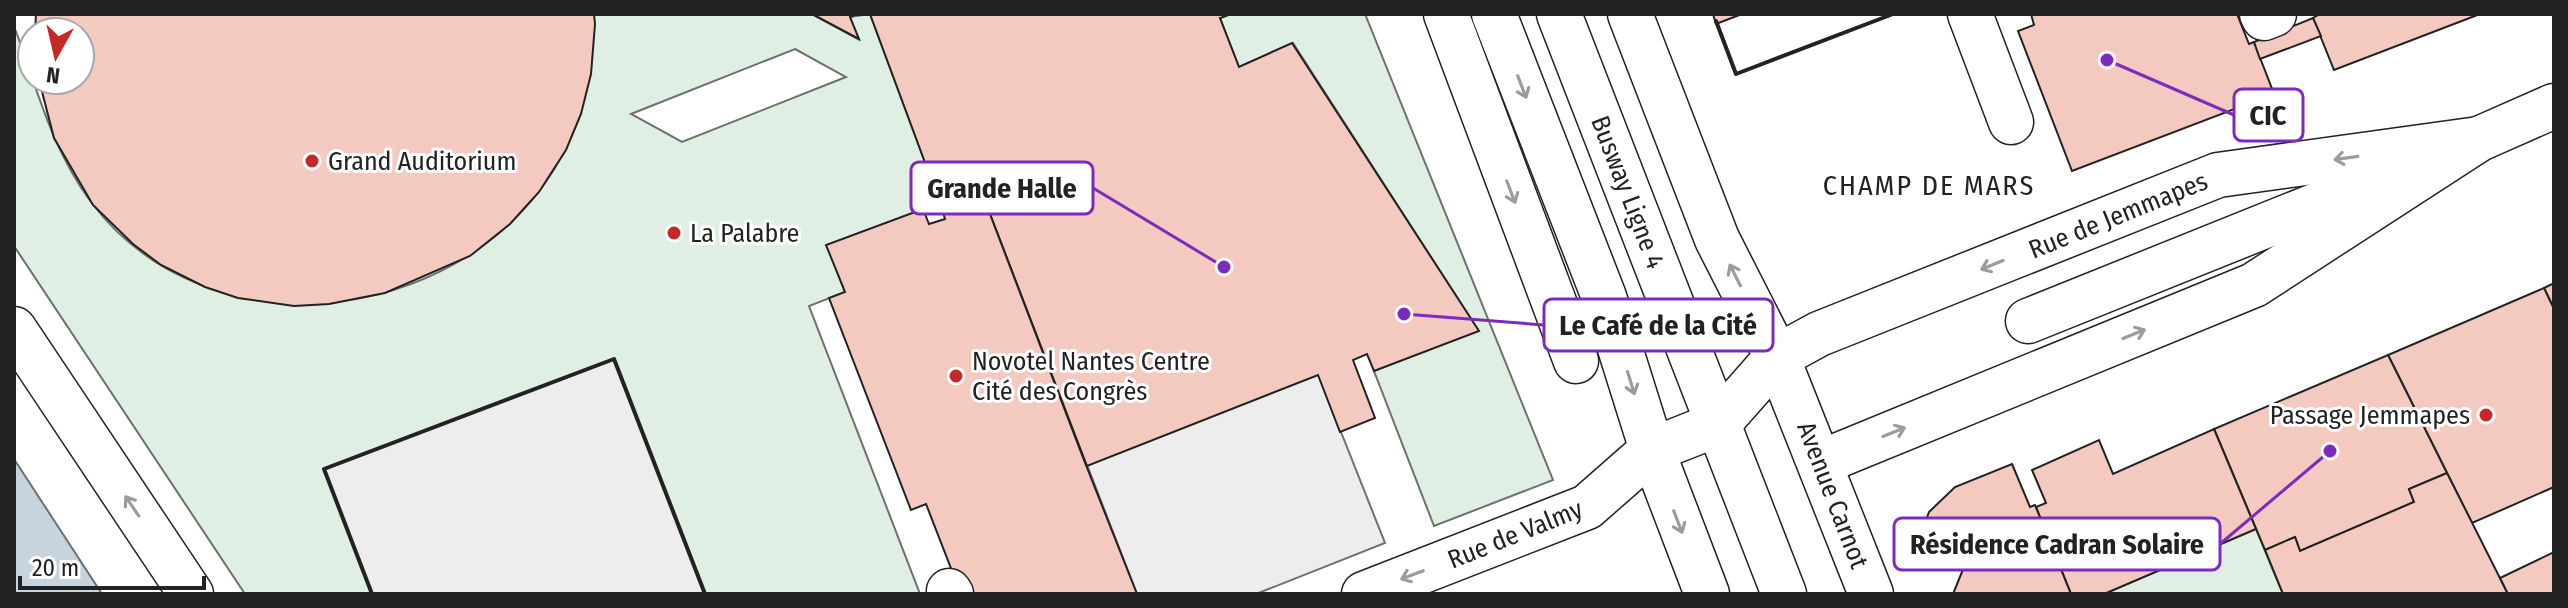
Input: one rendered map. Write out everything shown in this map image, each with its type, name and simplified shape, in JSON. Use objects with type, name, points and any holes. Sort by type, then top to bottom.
[{"type":"street","points":[[1446,14],[1576,361]]},
{"type":"street","points":[[1494,14],[1604,297],[1652,450],[1707,594]]},
{"type":"street","name":"Busway Ligne 4","points":[[1559,14],[1784,594]]},
{"type":"street","name":"Avenue Carnot","points":[[1630,14],[1717,239],[1785,376],[1822,462],[1871,594]]},
{"type":"street","points":[[1970,14],[2011,122]]},
{"type":"street","name":"Rue de Jemmapes","points":[[1822,462],[2254,285],[2479,139],[2554,106]]},
{"type":"street","points":[[2028,321],[2479,139]]},
{"type":"street","name":"Rue de Jemmapes","points":[[1718,424],[1785,376],[1808,339],[2218,175],[2479,139]]},
{"type":"street","points":[[14,329],[191,594]]},
{"type":"street","name":"Rue de Valmy","points":[[1364,594],[1587,507],[1652,450],[1718,424]]},
{"type":"green space","points":[[594,14],[812,14],[858,39],[850,17],[870,14],[940,203],[827,245],[845,292],[809,306],[920,594],[705,594],[614,359],[324,469],[372,594],[245,594],[14,246],[14,26],[16,96],[39,96],[55,139],[91,202],[140,251],[198,284],[262,301],[328,302],[394,290],[456,263],[510,223],[553,171],[569,136],[580,95]],"holes":[[[795,49],[846,77],[682,142],[631,114]]]},
{"type":"green space","points":[[1231,14],[1365,14],[1553,480],[1434,526],[1374,371],[1478,330],[1293,43],[1239,67],[1220,18]]},
{"type":"green space","points":[[2256,529],[2283,594],[2104,594]]},
{"type":"shaded area","points":[[1301,331],[1385,543],[1256,594],[1137,594],[1070,421]]},
{"type":"shaded area","points":[[614,359],[705,594],[372,594],[324,469]]},
{"type":"shaded area","points":[[14,459],[102,594],[14,594]]},
{"type":"building","name":"Grand Auditorium","points":[[594,14],[595,24],[591,74],[581,114],[566,150],[539,192],[510,224],[470,256],[385,293],[329,304],[294,306],[238,298],[205,287],[161,265],[133,244],[93,205],[54,138],[43,96],[96,96],[96,16],[36,16]]},
{"type":"building","points":[[812,14],[857,14],[850,17],[859,39]]},
{"type":"building","points":[[870,14],[1231,14],[1220,18],[1239,67],[1292,43],[1479,331],[1374,371],[1367,354],[1353,360],[1375,418],[1340,432],[1318,375],[1087,466],[980,188],[940,203]]},
{"type":"building","points":[[1713,14],[1742,14],[1716,24]]},
{"type":"building","points":[[2031,14],[2237,14],[2249,44],[2254,42],[2274,94],[2072,171],[2018,31],[2034,25]]},
{"type":"building","points":[[2320,14],[2480,14],[2334,70],[2313,18]]},
{"type":"building","points":[[2313,18],[2321,36],[2260,59],[2254,42]]},
{"type":"building","name":"Novotel Nantes Centre Cité des Congrès","points":[[980,188],[1137,594],[961,594],[926,504],[911,510],[829,298],[845,292],[826,245],[923,209],[929,224],[945,219],[940,203]]},
{"type":"building","points":[[2554,283],[2554,309],[2544,288]]},
{"type":"building","name":"Passage Jemmapes","points":[[2544,288],[2554,309],[2554,487],[2472,523],[2388,355]]},
{"type":"building","points":[[2388,355],[2447,473],[2409,489],[2414,502],[2300,551],[2295,537],[2265,550],[2214,429]]},
{"type":"building","points":[[2214,429],[2256,529],[2104,594],[2071,594],[2036,507],[2046,503],[2032,470],[2099,440],[2113,474]]},
{"type":"building","points":[[2012,464],[2030,507],[2035,505],[2071,594],[1953,594],[1966,562],[1917,545],[1929,512],[1955,487]]},
{"type":"building","points":[[2447,473],[2508,594],[2283,594],[2265,550],[2295,537],[2300,551],[2414,502],[2409,489]]},
{"type":"building","points":[[2554,552],[2554,594],[2508,594],[2500,578]]},
{"type":"wall","points":[[1716,21],[1736,74],[1893,14]]},
{"type":"wall","points":[[372,594],[324,469],[614,359],[705,594]]},
{"type":"place","name":"CIC","points":[[2107,60]]},
{"type":"place","name":"Grand Auditorium","points":[[312,161]]},
{"type":"place","name":"La Palabre","points":[[674,233]]},
{"type":"place","name":"Grande Halle","points":[[1224,267]]},
{"type":"place","name":"Le Café de la Cité","points":[[1404,314]]},
{"type":"place","name":"Novotel Nantes Centre Cité des Congrès","points":[[956,376]]},
{"type":"place","name":"Passage Jemmapes","points":[[2486,415]]},
{"type":"place","name":"Résidence Cadran Solaire","points":[[2330,451]]},
{"type":"district","name":"CHAMP DE MARS","points":[[1929,185]]}]
